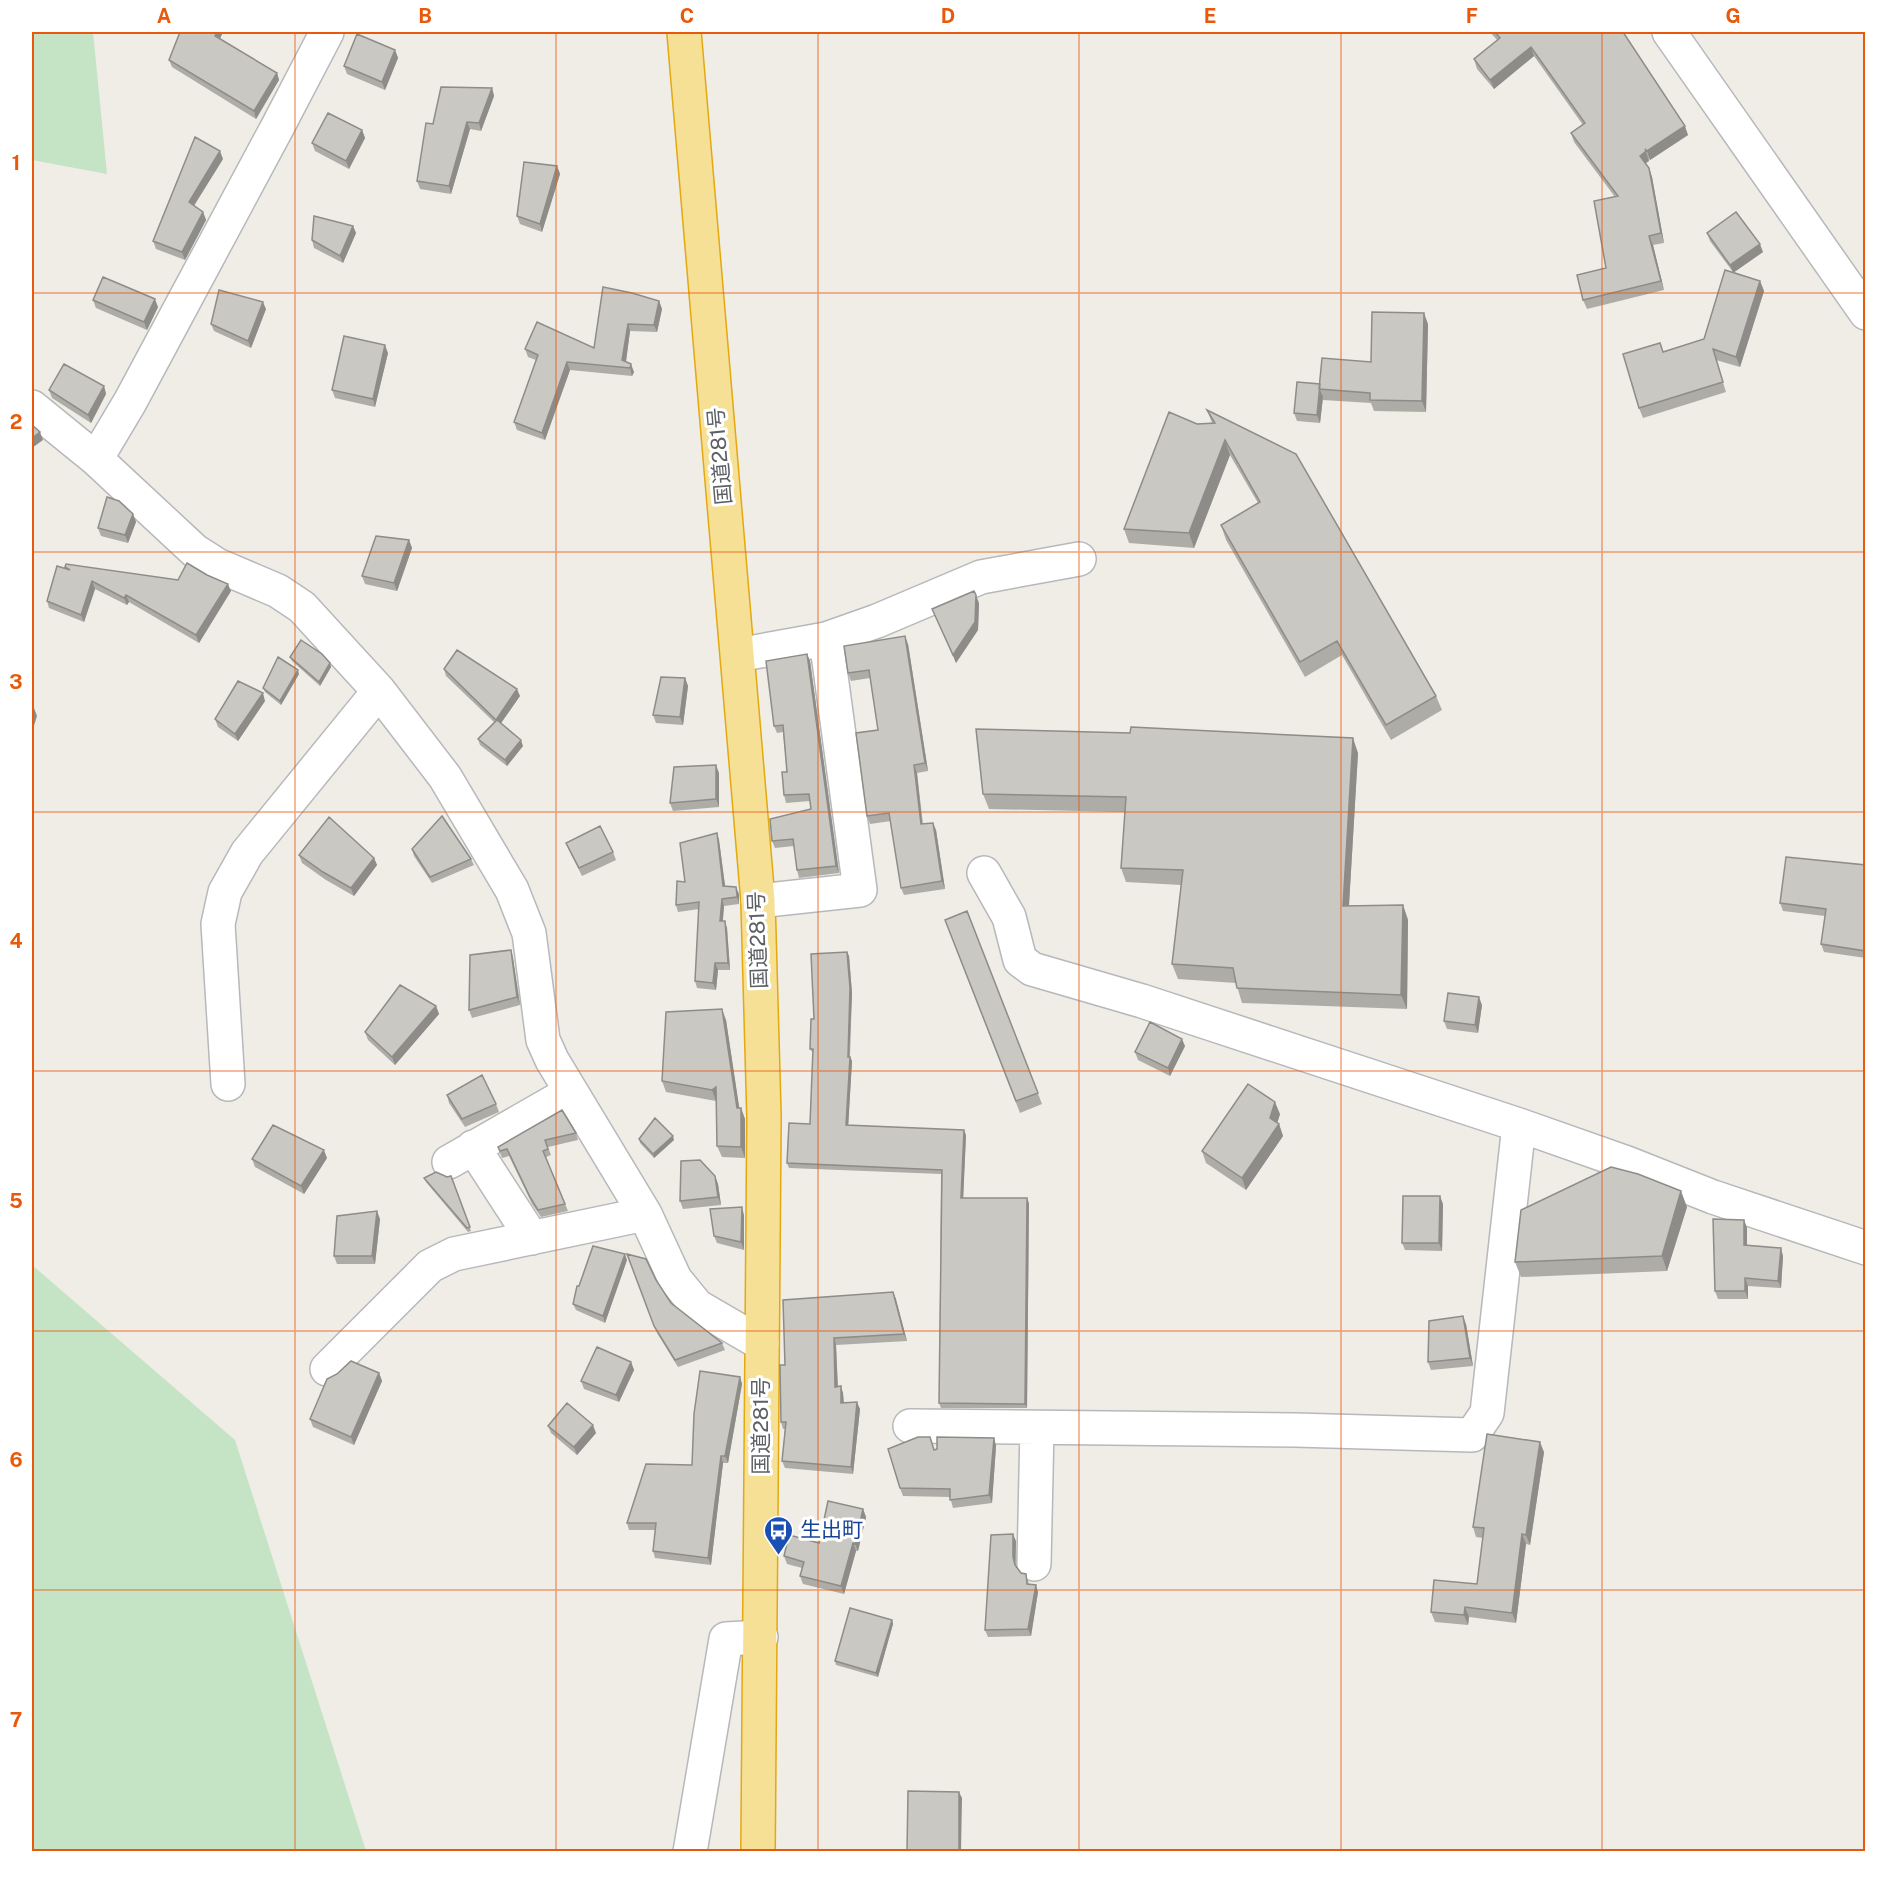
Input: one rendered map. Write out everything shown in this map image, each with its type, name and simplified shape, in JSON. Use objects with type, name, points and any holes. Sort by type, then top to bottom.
[{"type":"highway","name":"国道281号","points":[[684,32],[758,902],[764,1117],[758,1851]]},
{"type":"street","points":[[96,459],[130,402],[327,32]]},
{"type":"street","points":[[1669,32],[1866,313]]},
{"type":"street","points":[[32,407],[96,459],[195,551],[217,565],[278,591],[302,607],[379,691],[445,777],[512,890],[529,933],[543,1040],[552,1060],[645,1214],[675,1279],[697,1306],[762,1344]]},
{"type":"street","points":[[738,655],[826,639],[877,621],[981,577],[1079,559]]},
{"type":"street","points":[[758,902],[860,890],[826,639]]},
{"type":"street","points":[[228,1084],[218,924],[225,892],[247,853],[379,691]]},
{"type":"street","points":[[984,873],[1009,917],[1020,960],[1032,969],[1142,1001],[1519,1125],[1627,1163],[1713,1197],[1866,1248]]},
{"type":"street","points":[[532,1238],[461,1154],[571,1092]]},
{"type":"street","points":[[910,1426],[1295,1430],[1472,1435],[1486,1413],[1519,1125]]},
{"type":"street","points":[[327,1369],[430,1266],[454,1254],[645,1214]]},
{"type":"street","points":[[1034,1564],[1037,1428]]},
{"type":"street","points":[[690,1851],[726,1639],[761,1637]]},
{"type":"green space","points":[[32,32],[93,32],[107,174],[32,160]]},
{"type":"green space","points":[[32,1265],[235,1440],[366,1851],[32,1851]]},
{"type":"building","points":[[180,32],[217,32],[215,36],[277,73],[254,111],[169,60]]},
{"type":"building","points":[[1495,32],[1623,32],[1685,126],[1647,151],[1645,149],[1646,151],[1640,156],[1649,168],[1661,233],[1649,236],[1661,281],[1583,300],[1577,275],[1606,268],[1594,201],[1618,196],[1571,133],[1585,123],[1531,47],[1490,80],[1474,59],[1500,38]]},
{"type":"building","points":[[357,34],[395,50],[382,82],[344,66]]},
{"type":"building","points":[[441,87],[492,88],[479,123],[467,122],[449,186],[417,181],[426,123],[433,124]]},
{"type":"building","points":[[328,113],[362,130],[346,161],[312,143]]},
{"type":"building","points":[[195,137],[220,151],[189,202],[203,212],[182,252],[153,241]]},
{"type":"building","points":[[524,162],[557,166],[540,224],[517,216]]},
{"type":"building","points":[[1736,212],[1760,244],[1730,265],[1707,233]]},
{"type":"building","points":[[314,216],[353,226],[340,256],[312,240]]},
{"type":"building","points":[[1725,270],[1760,281],[1736,357],[1713,349],[1723,382],[1639,408],[1623,354],[1660,343],[1663,352],[1704,339]]},
{"type":"building","points":[[103,277],[155,299],[144,322],[93,300]]},
{"type":"building","points":[[603,287],[659,301],[654,325],[628,324],[622,360],[631,364],[630,368],[567,362],[542,433],[514,422],[538,355],[525,349],[537,322],[594,348]]},
{"type":"building","points":[[219,290],[263,302],[248,341],[211,324]]},
{"type":"building","points":[[1372,312],[1424,313],[1422,401],[1370,400],[1370,393],[1319,389],[1322,358],[1371,362]]},
{"type":"building","points":[[344,336],[385,345],[373,399],[332,390]]},
{"type":"building","points":[[64,364],[104,386],[88,415],[49,390]]},
{"type":"building","points":[[1297,382],[1320,384],[1317,415],[1294,413]]},
{"type":"building","points":[[1207,410],[1296,454],[1436,696],[1386,725],[1337,641],[1300,662],[1221,525],[1260,502],[1225,440],[1189,533],[1124,529],[1169,412],[1197,424],[1215,423]]},
{"type":"building","points":[[32,425],[40,432],[32,438]]},
{"type":"building","points":[[107,497],[119,501],[133,514],[125,535],[98,528]]},
{"type":"building","points":[[376,536],[409,540],[394,583],[362,576]]},
{"type":"building","points":[[187,563],[228,584],[196,635],[126,595],[124,598],[92,581],[81,615],[47,601],[57,566],[70,570],[65,567],[66,564],[178,580]]},
{"type":"building","points":[[974,591],[976,595],[975,622],[953,655],[932,609]]},
{"type":"building","points":[[905,636],[925,763],[914,765],[921,824],[933,823],[942,881],[901,888],[889,813],[867,816],[856,733],[878,730],[869,670],[848,673],[844,646]]},
{"type":"building","points":[[301,640],[322,654],[330,663],[319,682],[290,657]]},
{"type":"building","points":[[457,650],[517,689],[496,720],[444,669]]},
{"type":"building","points":[[807,654],[836,866],[797,870],[793,839],[772,841],[770,819],[811,809],[809,794],[784,795],[782,772],[787,772],[783,725],[774,726],[766,661]]},
{"type":"building","points":[[278,657],[298,670],[280,701],[263,688]]},
{"type":"building","points":[[661,677],[685,678],[680,717],[653,715]]},
{"type":"building","points":[[238,681],[263,693],[235,734],[215,719]]},
{"type":"building","points":[[497,720],[521,740],[505,760],[478,739]]},
{"type":"building","points":[[1131,727],[1353,738],[1343,906],[1403,905],[1401,995],[1237,988],[1233,968],[1172,964],[1183,870],[1121,868],[1126,797],[983,794],[976,729],[1130,733]]},
{"type":"building","points":[[716,765],[716,799],[670,803],[674,767]]},
{"type":"building","points":[[442,816],[471,859],[430,877],[412,849]]},
{"type":"building","points":[[329,817],[374,858],[351,888],[299,855]]},
{"type":"building","points":[[600,826],[613,852],[579,868],[566,843]]},
{"type":"building","points":[[717,833],[723,886],[736,887],[737,897],[722,899],[720,921],[725,921],[728,963],[715,963],[713,983],[695,981],[699,902],[676,905],[677,881],[685,882],[680,843]]},
{"type":"building","points":[[1786,857],[1866,865],[1866,951],[1821,944],[1826,909],[1780,903]]},
{"type":"building","points":[[967,911],[1038,1093],[1016,1101],[945,920]]},
{"type":"building","points":[[511,950],[517,997],[469,1010],[470,955]]},
{"type":"building","points":[[847,952],[850,988],[848,1057],[850,1057],[846,1125],[964,1130],[961,1198],[1027,1198],[1025,1404],[939,1403],[942,1170],[787,1163],[789,1123],[810,1124],[813,1049],[810,1049],[811,1019],[814,1019],[811,954]]},
{"type":"building","points":[[400,985],[436,1006],[392,1057],[365,1032]]},
{"type":"building","points":[[1448,993],[1479,997],[1475,1025],[1444,1021]]},
{"type":"building","points":[[722,1009],[737,1108],[741,1108],[741,1147],[717,1146],[716,1087],[712,1090],[662,1081],[666,1012]]},
{"type":"building","points":[[1150,1022],[1182,1039],[1168,1068],[1135,1052]]},
{"type":"building","points":[[482,1075],[496,1104],[462,1119],[447,1095]]},
{"type":"building","points":[[1248,1084],[1275,1102],[1270,1118],[1279,1124],[1242,1178],[1202,1151]]},
{"type":"building","points":[[562,1110],[576,1133],[545,1140],[548,1149],[543,1151],[565,1204],[538,1210],[507,1149],[500,1151],[498,1147]]},
{"type":"building","points":[[655,1118],[673,1136],[653,1154],[639,1139]]},
{"type":"building","points":[[273,1125],[324,1150],[301,1186],[252,1159]]},
{"type":"building","points":[[700,1160],[715,1176],[718,1197],[680,1201],[681,1161]]},
{"type":"building","points":[[1611,1167],[1638,1174],[1681,1191],[1662,1256],[1515,1262],[1521,1210]]},
{"type":"building","points":[[436,1172],[447,1177],[451,1176],[470,1227],[467,1228],[424,1178]]},
{"type":"building","points":[[1403,1196],[1440,1196],[1439,1243],[1402,1243]]},
{"type":"building","points":[[742,1207],[741,1242],[714,1236],[710,1209]]},
{"type":"building","points":[[377,1211],[372,1256],[334,1256],[337,1216]]},
{"type":"building","points":[[1713,1219],[1744,1220],[1744,1245],[1781,1248],[1778,1281],[1745,1278],[1745,1291],[1715,1291]]},
{"type":"building","points":[[593,1246],[625,1254],[603,1316],[573,1304],[577,1286],[579,1286]]},
{"type":"building","points":[[627,1254],[646,1259],[671,1303],[722,1343],[675,1360],[654,1326]]},
{"type":"building","points":[[893,1292],[904,1334],[834,1338],[835,1387],[841,1386],[841,1403],[857,1402],[851,1467],[782,1461],[786,1422],[781,1422],[780,1365],[785,1365],[783,1300]]},
{"type":"building","points":[[1463,1316],[1470,1358],[1428,1362],[1429,1321]]},
{"type":"building","points":[[597,1347],[631,1362],[616,1395],[581,1381]]},
{"type":"building","points":[[351,1361],[379,1373],[351,1437],[310,1419],[327,1379],[337,1374]]},
{"type":"building","points":[[700,1371],[740,1377],[725,1456],[721,1456],[708,1558],[653,1551],[656,1523],[627,1523],[646,1464],[692,1465],[694,1414]]},
{"type":"building","points":[[567,1403],[593,1425],[574,1447],[548,1426]]},
{"type":"building","points":[[1487,1434],[1540,1442],[1526,1535],[1522,1534],[1512,1613],[1465,1607],[1464,1615],[1431,1612],[1434,1580],[1477,1584],[1484,1528],[1473,1527]]},
{"type":"building","points":[[918,1437],[930,1437],[934,1450],[937,1449],[937,1437],[994,1438],[989,1495],[950,1500],[950,1489],[900,1488],[888,1449]]},
{"type":"building","points":[[828,1501],[863,1509],[855,1544],[853,1543],[841,1586],[800,1576],[804,1562],[784,1556],[789,1535],[819,1543]]},
{"type":"building","points":[[1013,1534],[1015,1565],[1021,1573],[1026,1574],[1027,1584],[1036,1585],[1028,1629],[985,1630],[991,1535]]},
{"type":"building","points":[[850,1608],[892,1620],[876,1673],[835,1661]]},
{"type":"building","points":[[908,1791],[959,1792],[959,1851],[907,1851]]},
{"type":"place","name":"生出町","points":[[779,1556]]}]
